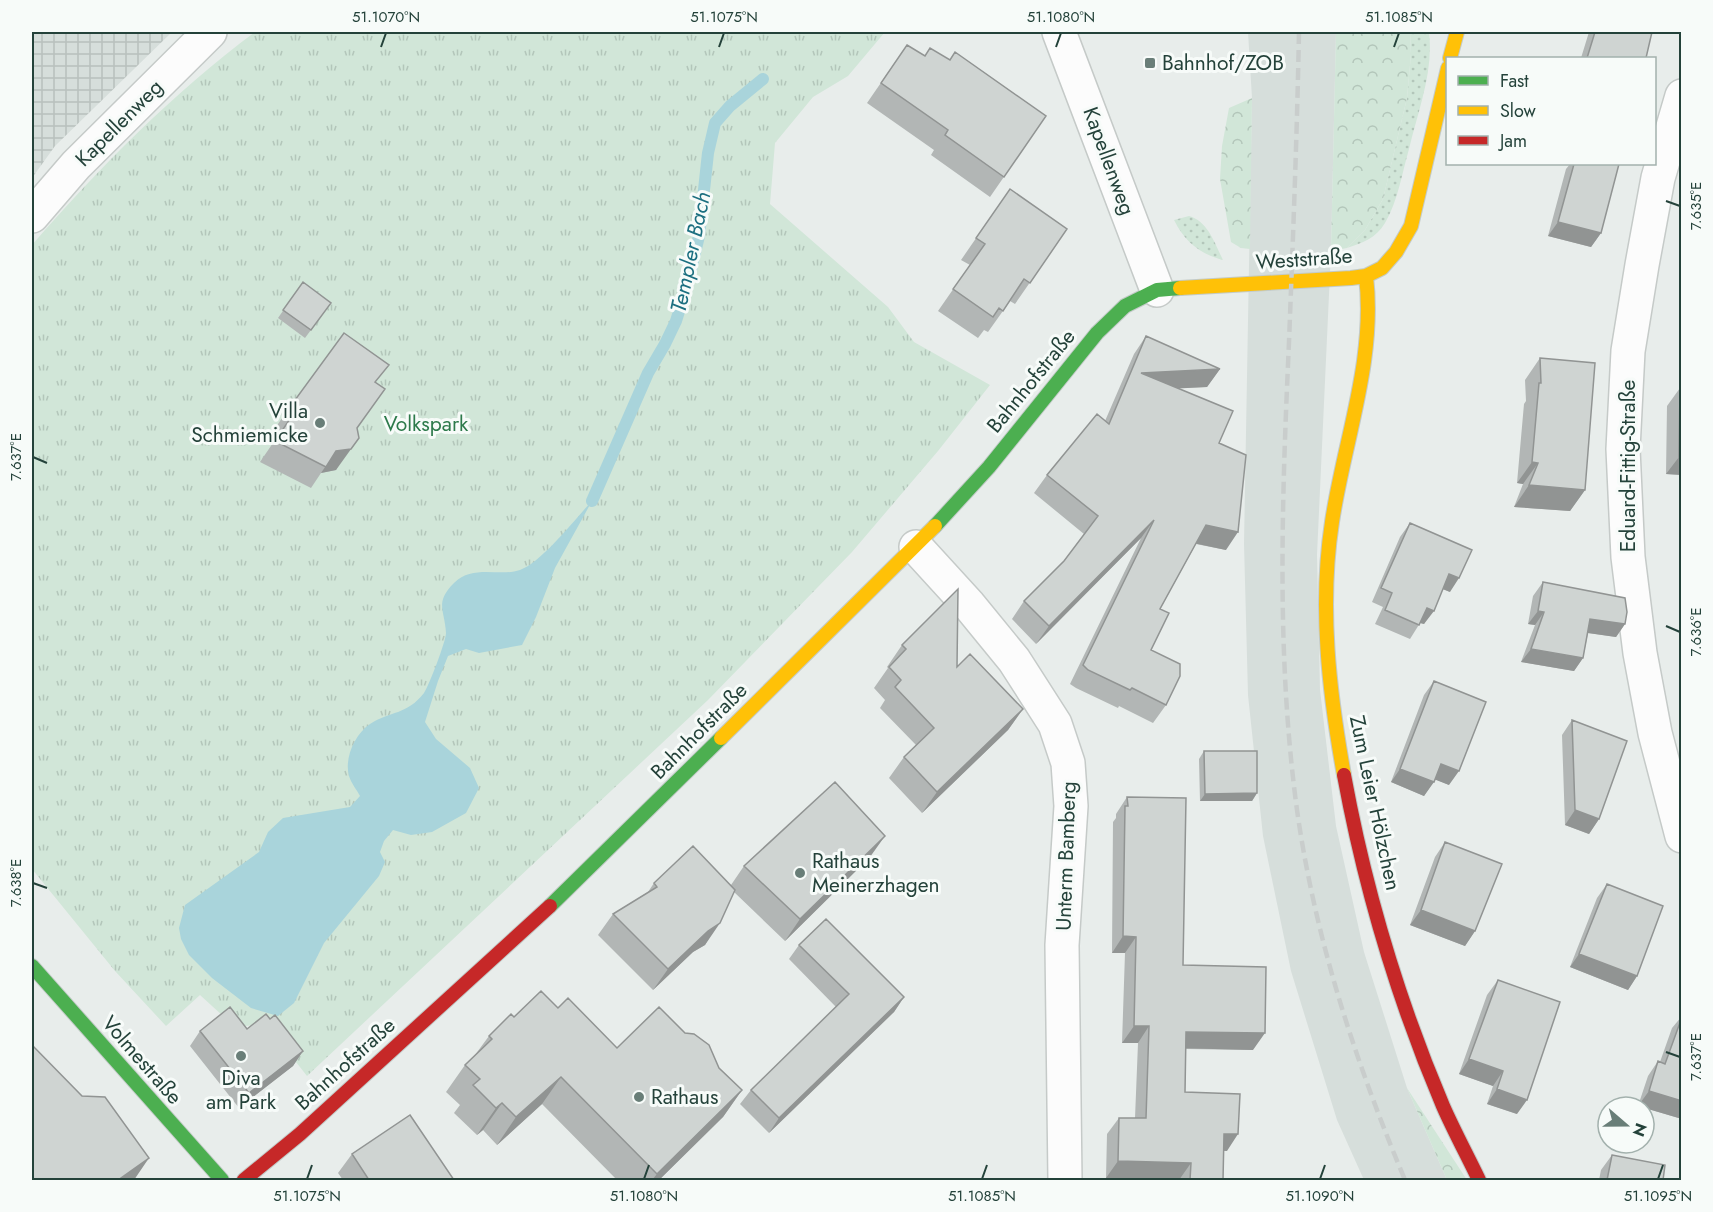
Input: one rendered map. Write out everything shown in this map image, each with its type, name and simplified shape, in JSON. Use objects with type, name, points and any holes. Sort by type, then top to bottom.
[{"type":"main road","points":[[1450,57],[1457,32]]},
{"type":"main road","name":"Weststraße","points":[[1157,290],[1222,284],[1351,278],[1366,276],[1382,268],[1396,252],[1411,226],[1446,77]]},
{"type":"main road","name":"Zum Leier Hölzchen","points":[[1366,276],[1370,298],[1369,335],[1336,495],[1327,562],[1327,654],[1339,754],[1363,865],[1396,981],[1439,1097],[1479,1180]]},
{"type":"main road","name":"Bahnhofstraße","points":[[244,1180],[300,1134],[536,919],[916,547],[989,467],[1097,333],[1125,306],[1157,290]]},
{"type":"main road","name":"Volmestraße","points":[[32,966],[222,1180]]},
{"type":"street","name":"Kapellenweg","points":[[32,216],[76,165],[210,32]]},
{"type":"street","name":"Kapellenweg","points":[[1059,32],[1157,290]]},
{"type":"street","name":"Eduard-Fittig-Straße","points":[[1682,96],[1658,178],[1642,265],[1628,351],[1623,449],[1628,557],[1640,653],[1655,733],[1682,836]]},
{"type":"street","name":"Unterm Bamberg","points":[[916,547],[969,605],[1014,660],[1055,724],[1068,763],[1071,806],[1062,945],[1065,1180]]},
{"type":"shaded area","points":[[32,32],[172,32],[55,146],[32,178]]},
{"type":"shaded area","points":[[1248,32],[1336,32],[1331,251],[1317,555],[1320,690],[1336,826],[1364,952],[1407,1088],[1447,1180],[1364,1180],[1337,1120],[1291,971],[1263,836],[1248,695],[1244,544],[1252,98]]},
{"type":"green space","name":"Volkspark","points":[[255,32],[885,32],[848,76],[813,97],[775,143],[770,204],[888,307],[914,342],[990,385],[938,451],[852,552],[708,700],[307,1076],[266,1024],[235,1027],[200,995],[166,1026],[115,971],[32,869],[32,245],[138,132],[195,80]]},
{"type":"green space","points":[[1336,32],[1410,32],[1411,54],[1407,98],[1383,199],[1365,230],[1347,248],[1331,251]]},
{"type":"green space","points":[[1410,32],[1429,32],[1430,47],[1424,91],[1399,187],[1393,206],[1378,233],[1347,248],[1365,230],[1383,199],[1407,98],[1411,54]]},
{"type":"green space","points":[[1252,98],[1250,249],[1241,248],[1231,242],[1220,179],[1222,146],[1229,108]]},
{"type":"green space","points":[[1189,216],[1206,228],[1223,260],[1200,251],[1183,235],[1174,220]]},
{"type":"green space","points":[[1407,1088],[1467,1180],[1447,1180]]},
{"type":"water","points":[[592,501],[555,568],[536,617],[522,645],[479,653],[466,649],[448,656],[425,722],[436,739],[470,768],[479,788],[466,813],[432,832],[411,835],[393,830],[384,841],[380,852],[385,862],[379,876],[324,943],[294,1003],[278,1016],[251,1008],[212,978],[189,955],[181,939],[179,928],[185,905],[259,852],[268,832],[283,818],[350,807],[360,796],[350,779],[348,769],[349,754],[355,740],[370,724],[405,709],[424,693],[445,638],[442,602],[448,590],[461,577],[469,574],[512,572],[529,565],[568,529]]},
{"type":"building","points":[[1595,32],[1652,32],[1646,57],[1587,57]]},
{"type":"building","points":[[907,45],[925,56],[930,48],[950,60],[955,52],[1046,116],[1004,177],[945,135],[948,130],[881,83]]},
{"type":"building","points":[[1574,165],[1619,165],[1601,233],[1558,222]]},
{"type":"building","points":[[1010,189],[1067,229],[1030,283],[1024,279],[1003,311],[999,308],[993,317],[953,289],[985,244],[976,238]]},
{"type":"building","points":[[303,282],[331,303],[311,330],[283,310]]},
{"type":"building","name":"Villa Schmiemicke","points":[[344,333],[389,365],[375,382],[385,389],[357,428],[359,438],[351,449],[336,451],[326,467],[275,441],[290,419],[284,415]]},
{"type":"building","points":[[1146,336],[1220,369],[1141,373],[1233,411],[1219,443],[1246,455],[1238,532],[1206,525],[1160,609],[1169,613],[1151,650],[1180,664],[1180,676],[1166,705],[1088,670],[1083,665],[1154,520],[1049,626],[1024,601],[1064,561],[1098,516],[1047,475],[1097,414],[1109,424]]},
{"type":"building","points":[[1540,358],[1595,363],[1585,490],[1529,485],[1538,463],[1532,462],[1539,383],[1541,383]]},
{"type":"building","points":[[1680,388],[1682,388],[1682,457],[1679,457]]},
{"type":"building","points":[[1410,523],[1472,550],[1459,578],[1449,574],[1434,611],[1427,608],[1419,625],[1385,610],[1392,593],[1381,588]]},
{"type":"building","points":[[1543,582],[1625,598],[1627,612],[1625,624],[1590,619],[1583,658],[1531,649],[1544,612],[1538,611]]},
{"type":"building","points":[[958,589],[957,667],[970,654],[1023,709],[937,792],[904,757],[934,728],[895,687],[901,680],[889,667],[906,649],[902,645]]},
{"type":"building","points":[[1434,681],[1486,702],[1459,771],[1441,764],[1434,782],[1400,769]]},
{"type":"building","points":[[1572,720],[1627,741],[1599,819],[1575,810]]},
{"type":"building","points":[[1204,751],[1257,751],[1257,793],[1205,794]]},
{"type":"building","name":"Rathaus Meinerzhagen","points":[[835,782],[885,836],[800,919],[744,866]]},
{"type":"building","points":[[1127,797],[1186,798],[1183,965],[1266,967],[1265,1033],[1186,1032],[1185,1092],[1240,1094],[1238,1134],[1224,1134],[1223,1180],[1190,1180],[1191,1163],[1118,1161],[1119,1118],[1146,1118],[1149,1026],[1134,1026],[1136,937],[1123,936]]},
{"type":"building","points":[[1445,842],[1502,864],[1475,931],[1421,910]]},
{"type":"building","points":[[693,846],[735,890],[720,923],[708,931],[668,969],[613,914],[657,887],[654,883]]},
{"type":"building","points":[[1607,884],[1663,906],[1637,976],[1579,954]]},
{"type":"building","points":[[826,919],[904,997],[779,1118],[751,1090],[849,994],[799,945]]},
{"type":"building","points":[[1498,980],[1560,1002],[1527,1100],[1497,1089],[1503,1071],[1469,1059]]},
{"type":"building","name":"Rathaus","points":[[541,991],[558,1008],[568,998],[617,1048],[659,1007],[685,1033],[694,1034],[709,1045],[719,1068],[742,1090],[657,1174],[561,1077],[516,1117],[502,1103],[496,1108],[473,1085],[480,1079],[465,1065],[492,1039],[489,1036],[511,1014],[514,1017]]},
{"type":"building","name":"Diva am Park","points":[[230,1007],[247,1029],[266,1014],[270,1019],[275,1015],[303,1051],[249,1093],[200,1031]]},
{"type":"building","points":[[1682,1017],[1682,1101],[1649,1091],[1658,1061],[1665,1064]]},
{"type":"building","points":[[32,1045],[82,1096],[105,1097],[149,1158],[118,1180],[34,1180],[32,1176]]},
{"type":"building","points":[[410,1115],[454,1180],[369,1180],[352,1154]]},
{"type":"building","points":[[1612,1155],[1665,1165],[1663,1180],[1607,1180]]},
{"type":"waterway","name":"Templer Bach","points":[[592,501],[648,373],[676,321],[699,236],[708,153],[715,123],[730,106],[763,79]]},
{"type":"railway","points":[[1299,32],[1283,518],[1283,635],[1290,752],[1305,858],[1326,952],[1354,1044],[1405,1180]]},
{"type":"traffic: fast","points":[[935,526],[989,467],[1097,333],[1125,306],[1157,290],[1180,288]]},
{"type":"traffic: fast","points":[[550,906],[721,738]]},
{"type":"traffic: fast","points":[[32,966],[222,1180]]},
{"type":"traffic: slow","points":[[1450,57],[1457,32]]},
{"type":"traffic: slow","points":[[1180,288],[1351,278],[1366,276],[1382,268],[1396,252],[1411,226],[1446,77]]},
{"type":"traffic: slow","points":[[1344,775],[1330,681],[1326,585],[1337,492],[1363,369],[1367,338],[1366,276]]},
{"type":"traffic: slow","points":[[721,738],[935,526]]},
{"type":"traffic: jam","points":[[1344,775],[1362,860],[1397,985],[1443,1106],[1479,1180]]},
{"type":"traffic: jam","points":[[244,1180],[300,1134],[550,906]]},
{"type":"place","name":"Bahnhof/ZOB","points":[[1150,63]]},
{"type":"place","name":"Villa Schmiemicke","points":[[320,423]]},
{"type":"place","name":"Rathaus Meinerzhagen","points":[[800,873]]},
{"type":"place","name":"Diva am Park","points":[[241,1056]]},
{"type":"place","name":"Rathaus","points":[[639,1097]]}]
